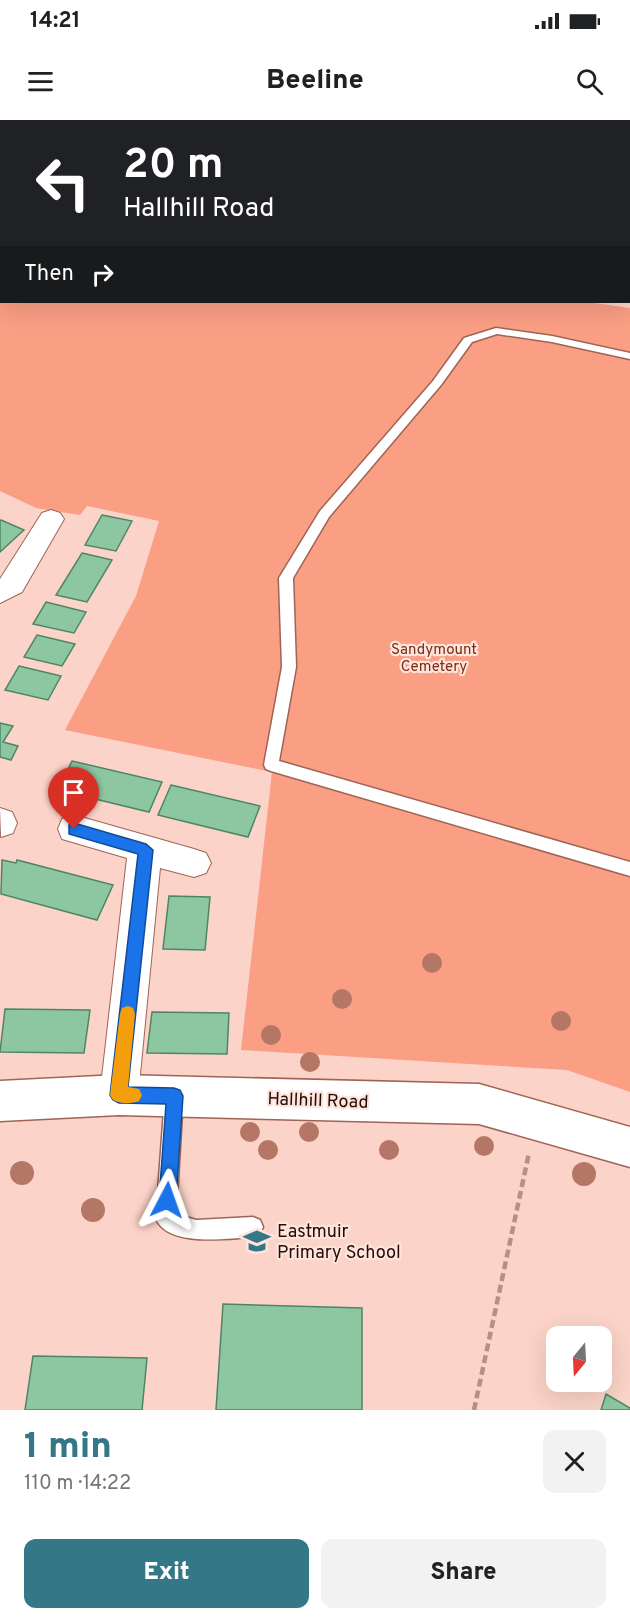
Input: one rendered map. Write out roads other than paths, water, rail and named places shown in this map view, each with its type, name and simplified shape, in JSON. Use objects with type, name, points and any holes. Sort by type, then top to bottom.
[{"type":"street","points":[[0,593],[12,585],[51,519]]},
{"type":"street","points":[[74,829],[194,863]]},
{"type":"street","points":[[119,1095],[146,850]]},
{"type":"street","name":"Hallhill Road","points":[[0,1101],[119,1095],[479,1104],[630,1147]]},
{"type":"lane","points":[[630,356],[552,339],[496,331],[468,340],[437,383],[324,514],[286,578],[289,667],[272,765],[630,869]]},
{"type":"lane","points":[[174,1096],[166,1219],[172,1224],[194,1229],[253,1227]]},
{"type":"place","name":"Eastmuir Primary School","points":[[257,1241]]},
{"type":"park label","name":"Sandymount Cemetery","points":[[434,658]]}]
